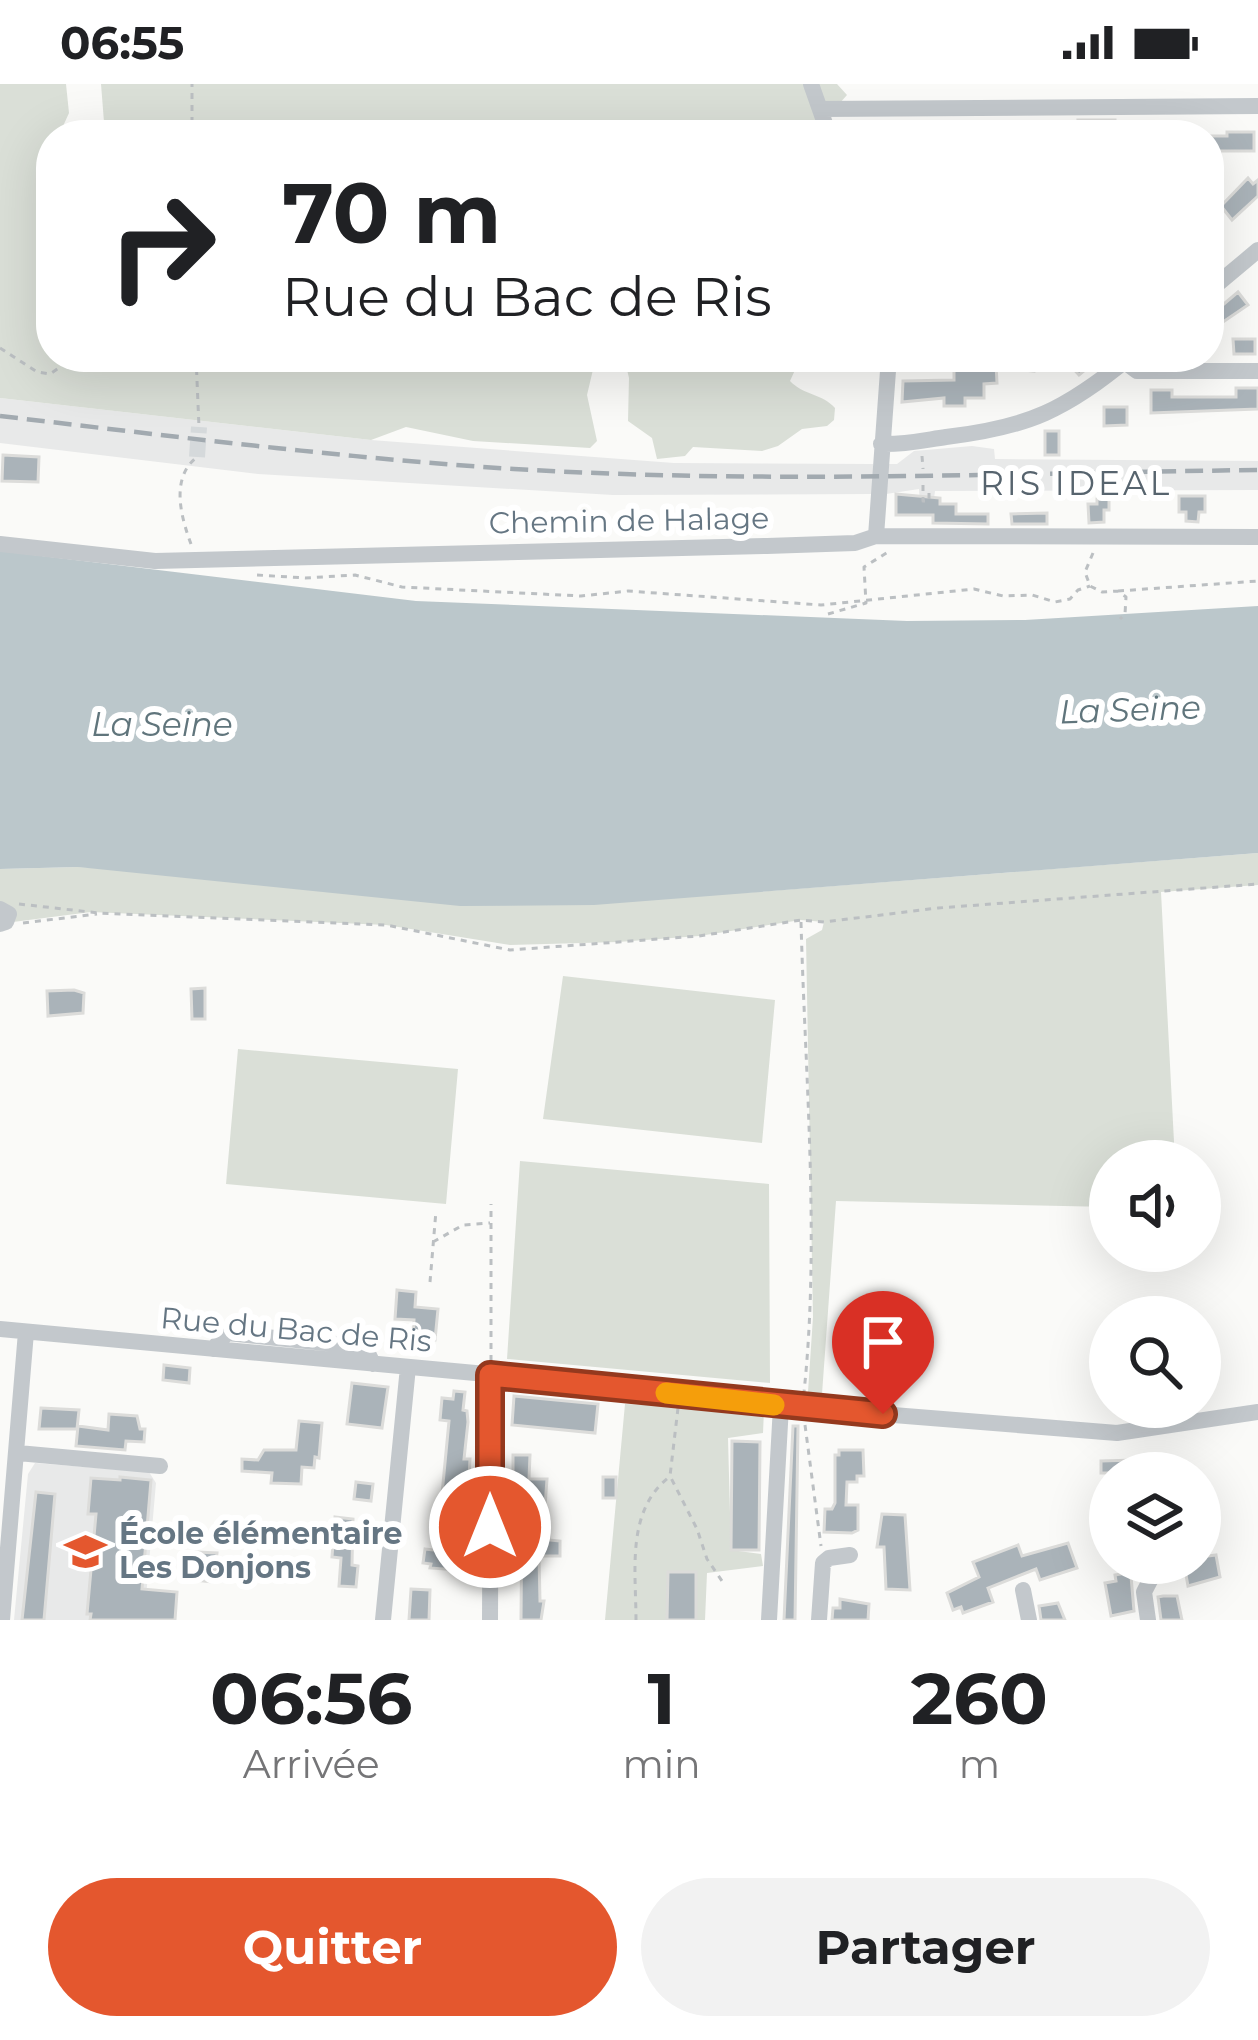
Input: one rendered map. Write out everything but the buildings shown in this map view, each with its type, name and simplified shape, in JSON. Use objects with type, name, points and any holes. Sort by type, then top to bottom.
[{"type":"street","points":[[811,84],[824,120]]},
{"type":"street","points":[[820,109],[1258,106]]},
{"type":"street","points":[[1224,271],[1258,250]]},
{"type":"street","points":[[1224,371],[1258,371]]},
{"type":"street","points":[[884,537],[878,491],[888,372]]},
{"type":"street","points":[[881,444],[1002,430],[1037,419],[1108,372]]},
{"type":"street","name":"Chemin de Halage","points":[[0,544],[155,561],[767,546],[855,543],[884,537],[1258,538]]},
{"type":"street","name":"Rue du Bac de Ris","points":[[0,1329],[802,1408],[1117,1432],[1258,1412]]},
{"type":"street","points":[[2,1620],[26,1332]]},
{"type":"street","points":[[383,1620],[408,1367]]},
{"type":"street","points":[[490,1375],[490,1620]]},
{"type":"street","points":[[769,1620],[781,1406]]},
{"type":"street","points":[[18,1453],[160,1466]]},
{"type":"street","points":[[818,1620],[823,1563],[850,1556]]},
{"type":"street","points":[[1148,1584],[1144,1592],[1148,1620]]},
{"type":"street","points":[[1023,1589],[1029,1620]]},
{"type":"path","points":[[192,84],[192,120]]},
{"type":"path","points":[[0,348],[36,371]]},
{"type":"path","points":[[197,372],[199,428]]},
{"type":"path","points":[[922,454],[923,469]]},
{"type":"path","points":[[196,558],[181,515],[181,487],[183,472],[197,457]]},
{"type":"path","points":[[923,485],[923,501],[929,501],[929,491]]},
{"type":"path","points":[[1099,535],[1085,572],[1090,586],[1102,592],[1258,581]]},
{"type":"path","points":[[828,614],[862,606],[865,567],[888,554],[884,537]]},
{"type":"path","points":[[242,574],[356,575],[402,587],[581,596],[628,591],[821,605],[974,589],[1054,602],[1070,599],[1090,586]]},
{"type":"path","points":[[1118,591],[1126,601],[1120,619]]},
{"type":"path","points":[[2,916],[18,904],[99,913],[386,925],[510,950],[699,936],[801,920],[824,922],[938,908],[1258,884]]},
{"type":"path","points":[[2,916],[69,919],[99,913]]},
{"type":"path","points":[[801,920],[809,1341],[802,1408],[823,1563]]},
{"type":"path","points":[[490,1375],[491,1204]]},
{"type":"path","points":[[430,1282],[436,1211]]},
{"type":"path","points":[[433,1242],[463,1225],[491,1223]]},
{"type":"path","points":[[682,1395],[672,1433],[670,1476],[707,1559],[722,1581]]},
{"type":"path","points":[[636,1620],[635,1543],[651,1491],[670,1476]]},
{"type":"shaded area","points":[[0,84],[66,84],[66,120],[36,120],[36,372],[592,372],[587,395],[597,441],[590,448],[473,441],[406,427],[371,440],[0,398]]},
{"type":"shaded area","points":[[101,84],[837,84],[847,95],[825,120],[104,120]]},
{"type":"shaded area","points":[[628,372],[794,372],[790,381],[830,403],[835,408],[834,420],[827,426],[802,429],[762,451],[693,447],[685,456],[657,459],[652,438],[628,421]]},
{"type":"shaded area","points":[[0,398],[371,440],[674,463],[873,464],[873,494],[613,495],[258,474],[0,443]]},
{"type":"shaded area","points":[[994,449],[995,459],[1258,461],[1258,490],[935,491],[933,506],[920,506],[919,489],[886,494],[886,464],[897,464],[914,451]]},
{"type":"shaded area","points":[[1258,853],[1258,885],[1161,892],[1174,1140],[1089,1140],[1089,1207],[836,1201],[822,1394],[808,1392],[813,1317],[806,939],[822,930],[824,922],[801,920],[699,936],[618,942],[510,945],[386,925],[91,912],[13,922],[0,908],[0,869],[78,867],[743,893]]},
{"type":"shaded area","points":[[563,976],[775,1000],[762,1143],[543,1119]]},
{"type":"shaded area","points":[[238,1049],[458,1069],[446,1204],[226,1184]]},
{"type":"shaded area","points":[[520,1161],[769,1184],[770,1383],[507,1359]]},
{"type":"shaded area","points":[[625,1404],[764,1410],[763,1433],[728,1438],[731,1550],[761,1554],[763,1566],[707,1573],[705,1620],[605,1620]]},
{"type":"shaded area","name":"École élémentaire Les Donjons","points":[[35,1463],[149,1472],[156,1483],[144,1620],[14,1620],[28,1474]]},
{"type":"water","name":"La Seine","points":[[0,551],[416,601],[907,621],[1025,620],[1258,606],[1258,853],[594,905],[460,906],[78,867],[0,869]]},
{"type":"tunnel","points":[[197,457],[199,427]]},
{"type":"railway","points":[[0,416],[385,459],[607,473],[886,476],[1258,470]]},
{"type":"slow traffic","points":[[666,1393],[774,1405]]},
{"type":"place","name":"École élémentaire Les Donjons","points":[[85,1551]]},
{"type":"district","name":"RIS IDEAL","points":[[1076,483]]},
{"type":"route","points":[[490,1527],[490,1375],[883,1414]]}]
